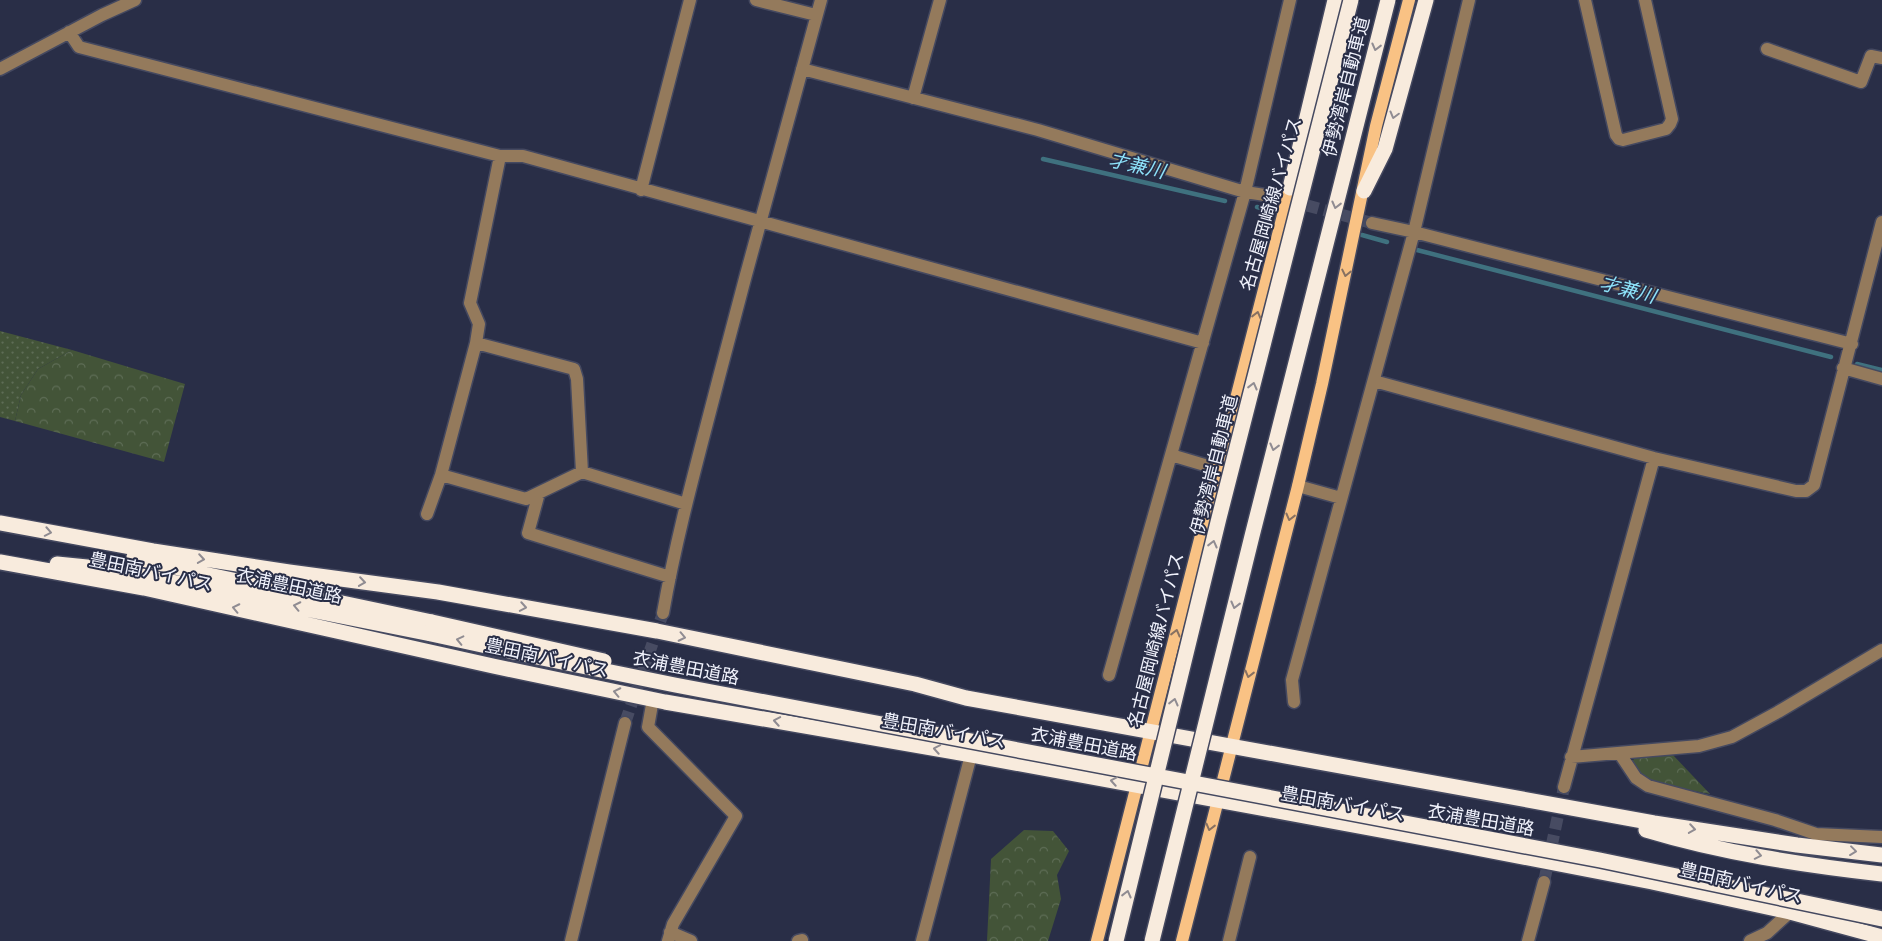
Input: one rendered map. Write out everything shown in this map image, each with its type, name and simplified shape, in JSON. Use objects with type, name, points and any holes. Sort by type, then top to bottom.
[{"type":"highway","points":[[1290,188],[1335,0]]},
{"type":"highway","name":"伊勢湾岸自動車道","points":[[1116,941],[1219,518],[1351,0]]},
{"type":"highway","name":"伊勢湾岸自動車道","points":[[1152,941],[1254,526],[1388,0]]},
{"type":"highway","points":[[1364,191],[1385,149],[1426,0]]},
{"type":"highway","name":"豊田南バイパス","points":[[0,523],[153,551],[438,592],[647,630],[915,684],[966,698],[1575,809]]},
{"type":"highway","name":"衣浦豊田道路","points":[[76,538],[157,563],[432,628],[537,657],[1600,860],[1882,919]]},
{"type":"highway","name":"豊田南バイパス","points":[[6,563],[144,588],[493,666],[652,699],[1137,785],[1652,882],[1790,912],[1882,937]]},
{"type":"highway","name":"衣浦豊田道路","points":[[6,563],[64,564],[107,569],[432,628],[1686,869],[1882,911]]},
{"type":"highway","points":[[1575,809],[1730,835],[1882,855]]},
{"type":"highway","points":[[1575,809],[1696,843],[1782,860],[1882,874]]},
{"type":"highway","points":[[1652,882],[1772,900],[1882,924]]},
{"type":"main road","name":"名古屋岡崎線バイパス","points":[[1097,941],[1290,188],[1304,160],[1343,0]]},
{"type":"main road","points":[[1182,941],[1298,486],[1364,191],[1376,126],[1409,0]]},
{"type":"street","points":[[0,70],[69,32],[135,0]]},
{"type":"street","points":[[641,190],[690,0]]},
{"type":"street","points":[[756,0],[816,16]]},
{"type":"street","points":[[663,612],[686,504],[759,222],[821,0]]},
{"type":"street","points":[[912,98],[940,0]]},
{"type":"street","points":[[1109,675],[1245,192],[1290,0]]},
{"type":"street","points":[[1294,702],[1292,680],[1340,498],[1414,232],[1469,0]]},
{"type":"street","points":[[1585,0],[1616,136],[1623,140],[1666,129],[1672,119],[1645,0]]},
{"type":"street","points":[[69,32],[79,47],[500,156],[523,156],[1203,343]]},
{"type":"street","points":[[1767,49],[1861,82],[1871,56],[1882,58]]},
{"type":"street","points":[[802,69],[1038,130],[1245,192],[1272,196]]},
{"type":"street","points":[[427,514],[441,475],[476,344],[479,324],[470,303],[500,156]]},
{"type":"street","points":[[1374,381],[1654,458],[1796,491],[1806,491],[1814,485],[1882,222]]},
{"type":"street","points":[[1372,223],[1414,232],[1852,344]]},
{"type":"street","points":[[476,344],[574,369],[577,380],[582,472]]},
{"type":"street","points":[[1843,368],[1882,379]]},
{"type":"street","points":[[1171,455],[1218,469]]},
{"type":"street","points":[[1564,787],[1654,458]]},
{"type":"street","points":[[441,475],[526,499],[582,472],[686,504]]},
{"type":"street","points":[[1298,486],[1340,498]]},
{"type":"street","points":[[539,493],[528,533],[670,577]]},
{"type":"street","points":[[1571,757],[1700,746],[1732,737],[1882,650]]},
{"type":"street","points":[[652,699],[648,727],[736,816],[673,924],[669,937],[691,941]]},
{"type":"street","points":[[571,941],[624,722]]},
{"type":"street","points":[[1620,754],[1636,778],[1648,786],[1775,820],[1816,834],[1882,836]]},
{"type":"street","points":[[922,941],[971,755]]},
{"type":"street","points":[[1229,941],[1250,857]]},
{"type":"street","points":[[1528,941],[1544,882]]},
{"type":"street","points":[[1750,941],[1767,933],[1790,912]]},
{"type":"green space","points":[[0,331],[72,350],[38,369],[21,395],[15,421],[0,417]]},
{"type":"green space","points":[[72,350],[185,384],[164,462],[15,421],[21,395],[38,369]]},
{"type":"green space","points":[[1672,754],[1710,794],[1653,783],[1641,774],[1632,762],[1636,756]]},
{"type":"green space","points":[[1024,830],[1053,831],[1069,851],[1057,875],[1061,899],[1048,941],[987,941],[991,859]]},
{"type":"waterway","name":"才兼川","points":[[1043,159],[1225,201]]},
{"type":"waterway","name":"才兼川","points":[[1257,207],[1272,211]]},
{"type":"waterway","name":"才兼川","points":[[1362,235],[1387,242]]},
{"type":"waterway","name":"才兼川","points":[[1417,250],[1831,357]]},
{"type":"waterway","name":"才兼川","points":[[1857,364],[1882,370]]},
{"type":"tunnel","points":[[1272,196],[1372,223]]},
{"type":"tunnel","points":[[625,723],[663,613]]},
{"type":"tunnel","points":[[1544,882],[1564,787]]}]
